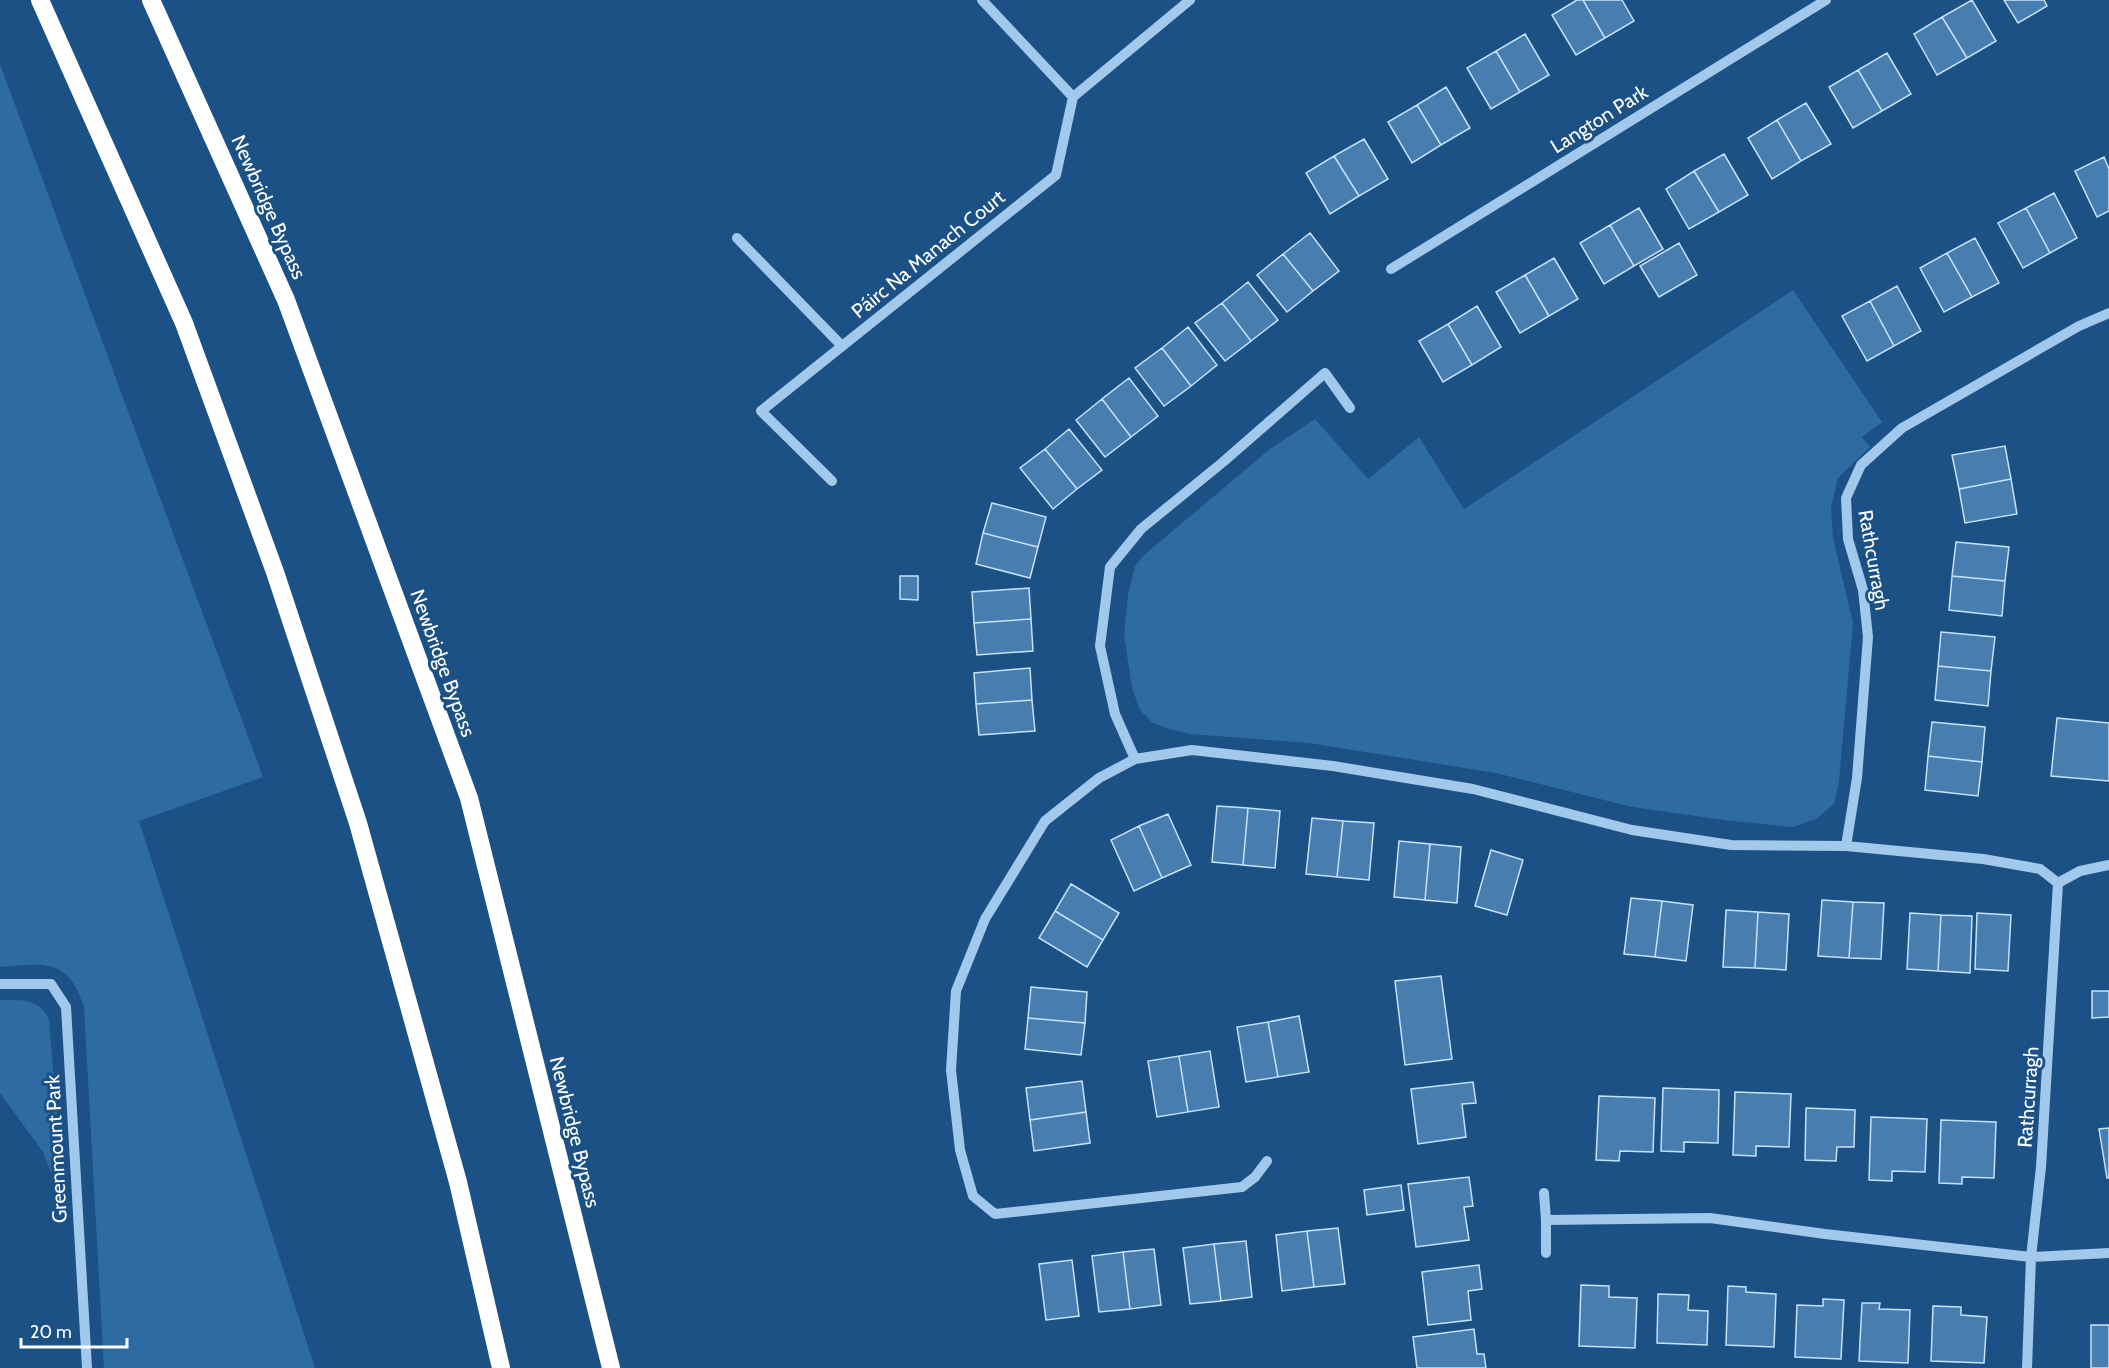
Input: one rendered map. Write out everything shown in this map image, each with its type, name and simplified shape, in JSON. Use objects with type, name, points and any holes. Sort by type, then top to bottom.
[{"type":"highway","points":[[40,0],[184,323],[275,572],[358,823],[458,1182],[501,1368]]},
{"type":"highway","name":"Newbridge Bypass","points":[[151,0],[286,300],[469,798],[611,1368]]},
{"type":"street","points":[[989,2],[1073,97],[1190,0]]},
{"type":"street","name":"Langton Park","points":[[1391,269],[1826,0]]},
{"type":"street","name":"Páirc Na Manach Court","points":[[832,481],[760,411],[1056,175],[1073,97]]},
{"type":"street","points":[[737,238],[842,346]]},
{"type":"street","name":"Rathcurragh","points":[[1846,846],[1857,778],[1868,637],[1863,590],[1848,539],[1846,498],[1861,465],[1902,428],[2079,326],[2109,313]]},
{"type":"street","points":[[1135,759],[1115,714],[1100,646],[1110,567],[1141,529],[1223,462],[1325,373],[1350,408]]},
{"type":"street","points":[[1267,1161],[1255,1177],[1242,1187],[995,1214],[973,1196],[960,1150],[951,1070],[956,991],[985,919],[1045,821],[1099,778],[1135,759],[1192,750],[1333,766],[1473,789],[1632,830],[1731,845],[1846,846],[1983,859],[2040,869],[2058,883],[2080,871],[2109,865]]},
{"type":"street","name":"Rathcurragh","points":[[2027,1368],[2031,1257],[2043,1145],[2058,883]]},
{"type":"street","name":"Greenmount Park","points":[[0,984],[51,984],[66,1007],[87,1368]]},
{"type":"street","points":[[1544,1193],[1546,1253]]},
{"type":"street","points":[[1546,1220],[1710,1218],[1825,1234],[2031,1257],[2109,1253]]},
{"type":"shaded area","points":[[0,64],[263,777],[139,821],[315,1368],[104,1368],[84,1007],[70,979],[52,967],[29,965],[0,967]]},
{"type":"shaded area","points":[[1793,290],[1882,422],[1862,437],[1870,447],[1838,478],[1831,508],[1833,538],[1853,623],[1839,781],[1834,804],[1816,819],[1793,827],[1632,807],[1496,773],[1309,743],[1190,734],[1153,723],[1140,710],[1132,688],[1124,634],[1128,595],[1135,566],[1144,555],[1270,449],[1315,419],[1368,479],[1419,437],[1464,509]]},
{"type":"shaded area","points":[[0,1000],[35,1004],[41,1008],[49,1020],[62,1177],[54,1180],[43,1152],[0,1093]]},
{"type":"building","points":[[1577,0],[1583,0],[1605,38],[1576,55],[1552,15]]},
{"type":"building","points":[[1583,0],[1622,0],[1634,21],[1605,38]]},
{"type":"building","points":[[1972,0],[1996,41],[1967,58],[1942,17]]},
{"type":"building","points":[[2004,0],[2044,0],[2047,6],[2018,23]]},
{"type":"building","points":[[1942,17],[1967,58],[1937,75],[1914,34]]},
{"type":"building","points":[[1525,34],[1549,75],[1520,92],[1496,51]]},
{"type":"building","points":[[1496,51],[1520,92],[1491,109],[1467,68]]},
{"type":"building","points":[[1887,53],[1911,94],[1882,111],[1858,70]]},
{"type":"building","points":[[1858,70],[1882,111],[1853,128],[1829,87]]},
{"type":"building","points":[[1446,87],[1470,128],[1441,145],[1417,105]]},
{"type":"building","points":[[1806,103],[1831,144],[1801,161],[1777,120]]},
{"type":"building","points":[[1417,105],[1441,145],[1412,163],[1388,122]]},
{"type":"building","points":[[1777,120],[1801,161],[1772,179],[1748,138]]},
{"type":"building","points":[[1364,139],[1388,179],[1359,196],[1334,156]]},
{"type":"building","points":[[1724,154],[1748,195],[1719,212],[1694,171]]},
{"type":"building","points":[[1334,156],[1359,196],[1330,214],[1306,173]]},
{"type":"building","points":[[2104,157],[2109,169],[2109,211],[2097,217],[2075,171]]},
{"type":"building","points":[[1694,171],[1719,212],[1689,229],[1666,189]]},
{"type":"building","points":[[2054,193],[2077,238],[2050,253],[2026,208]]},
{"type":"building","points":[[1639,208],[1663,249],[1634,266],[1610,225]]},
{"type":"building","points":[[2026,208],[2050,253],[2023,268],[1998,223]]},
{"type":"building","points":[[1610,225],[1634,266],[1604,284],[1580,243]]},
{"type":"building","points":[[1310,233],[1339,271],[1313,291],[1283,254]]},
{"type":"building","points":[[1975,238],[1999,283],[1972,297],[1947,253]]},
{"type":"building","points":[[1679,243],[1697,275],[1659,297],[1640,266]]},
{"type":"building","points":[[1947,253],[1972,297],[1944,312],[1920,268]]},
{"type":"building","points":[[1283,254],[1313,291],[1287,312],[1257,275]]},
{"type":"building","points":[[1554,258],[1578,299],[1549,316],[1525,275]]},
{"type":"building","points":[[1525,275],[1549,316],[1520,333],[1496,292]]},
{"type":"building","points":[[1248,282],[1278,320],[1251,341],[1222,303]]},
{"type":"building","points":[[1897,286],[1921,331],[1894,346],[1870,301]]},
{"type":"building","points":[[1870,301],[1894,346],[1867,361],[1842,316]]},
{"type":"building","points":[[1222,303],[1251,341],[1225,361],[1195,323]]},
{"type":"building","points":[[1477,306],[1501,347],[1472,365],[1448,324]]},
{"type":"building","points":[[1448,324],[1472,365],[1443,382],[1419,341]]},
{"type":"building","points":[[1188,327],[1217,365],[1191,386],[1162,348]]},
{"type":"building","points":[[1162,348],[1191,386],[1164,406],[1135,368]]},
{"type":"building","points":[[1129,378],[1158,416],[1131,437],[1102,399]]},
{"type":"building","points":[[1102,399],[1131,437],[1105,457],[1076,420]]},
{"type":"building","points":[[1069,429],[1102,470],[1077,489],[1045,449]]},
{"type":"building","points":[[2005,446],[2011,479],[1959,489],[1952,455]]},
{"type":"building","points":[[1045,449],[1077,489],[1053,509],[1020,468]]},
{"type":"building","points":[[2011,479],[2017,514],[1965,523],[1959,489]]},
{"type":"building","points":[[992,503],[1046,517],[1038,547],[983,533]]},
{"type":"building","points":[[983,533],[1038,547],[1030,578],[976,564]]},
{"type":"building","points":[[1956,542],[2009,547],[2005,581],[1952,576]]},
{"type":"building","points":[[900,576],[918,576],[918,600],[900,599]]},
{"type":"building","points":[[1952,576],[2005,581],[2002,616],[1949,610]]},
{"type":"building","points":[[1029,588],[1031,619],[974,623],[972,592]]},
{"type":"building","points":[[1031,619],[1033,651],[977,655],[974,623]]},
{"type":"building","points":[[1941,632],[1995,637],[1991,671],[1938,666]]},
{"type":"building","points":[[1938,666],[1991,671],[1988,706],[1935,700]]},
{"type":"building","points":[[1030,668],[1032,700],[976,704],[974,673]]},
{"type":"building","points":[[1032,700],[1035,731],[979,735],[976,704]]},
{"type":"building","points":[[2057,718],[2109,723],[2109,781],[2051,776]]},
{"type":"building","points":[[1932,722],[1985,727],[1982,762],[1928,756]]},
{"type":"building","points":[[1928,756],[1982,762],[1978,796],[1925,790]]},
{"type":"building","points":[[1217,806],[1248,808],[1243,865],[1212,862]]},
{"type":"building","points":[[1248,808],[1280,811],[1275,868],[1243,865]]},
{"type":"building","points":[[1168,814],[1191,865],[1162,878],[1139,826]]},
{"type":"building","points":[[1312,818],[1343,821],[1337,877],[1306,874]]},
{"type":"building","points":[[1343,821],[1374,823],[1369,880],[1337,877]]},
{"type":"building","points":[[1139,826],[1162,878],[1134,891],[1111,840]]},
{"type":"building","points":[[1399,841],[1430,844],[1425,900],[1394,897]]},
{"type":"building","points":[[1430,844],[1461,847],[1457,903],[1425,900]]},
{"type":"building","points":[[1491,850],[1523,860],[1507,915],[1475,906]]},
{"type":"building","points":[[1071,884],[1119,913],[1103,940],[1055,911]]},
{"type":"building","points":[[1631,898],[1662,901],[1655,957],[1624,954]]},
{"type":"building","points":[[1822,900],[1853,902],[1849,958],[1818,956]]},
{"type":"building","points":[[1662,901],[1693,905],[1686,961],[1655,957]]},
{"type":"building","points":[[1853,902],[1884,903],[1881,959],[1849,958]]},
{"type":"building","points":[[1726,910],[1758,912],[1755,968],[1723,967]]},
{"type":"building","points":[[1055,911],[1103,940],[1087,967],[1039,938]]},
{"type":"building","points":[[1758,912],[1789,914],[1786,970],[1755,968]]},
{"type":"building","points":[[1910,913],[1941,915],[1938,971],[1907,969]]},
{"type":"building","points":[[1977,913],[2011,915],[2008,971],[1975,969]]},
{"type":"building","points":[[1941,915],[1972,916],[1970,973],[1938,971]]},
{"type":"building","points":[[1441,976],[1452,1059],[1405,1065],[1395,981]]},
{"type":"building","points":[[1031,987],[1087,992],[1085,1023],[1028,1018]]},
{"type":"building","points":[[2092,991],[2109,991],[2109,1017],[2092,1018]]},
{"type":"building","points":[[1299,1016],[1309,1072],[1278,1077],[1268,1022]]},
{"type":"building","points":[[1028,1018],[1085,1023],[1081,1055],[1025,1049]]},
{"type":"building","points":[[1268,1022],[1278,1077],[1246,1082],[1237,1027]]},
{"type":"building","points":[[1210,1051],[1219,1107],[1188,1112],[1179,1056]]},
{"type":"building","points":[[1179,1056],[1188,1112],[1157,1117],[1148,1061]]},
{"type":"building","points":[[1082,1081],[1086,1112],[1030,1120],[1026,1088]]},
{"type":"building","points":[[1473,1082],[1476,1103],[1462,1104],[1466,1137],[1418,1144],[1411,1089]]},
{"type":"building","points":[[1663,1088],[1719,1090],[1718,1143],[1684,1142],[1684,1152],[1661,1151]]},
{"type":"building","points":[[1735,1092],[1791,1094],[1789,1147],[1756,1146],[1756,1156],[1733,1155]]},
{"type":"building","points":[[1599,1096],[1655,1098],[1653,1152],[1620,1151],[1619,1161],[1596,1160]]},
{"type":"building","points":[[1806,1108],[1855,1110],[1854,1147],[1837,1147],[1836,1161],[1805,1160]]},
{"type":"building","points":[[1086,1112],[1090,1143],[1034,1151],[1030,1120]]},
{"type":"building","points":[[1871,1117],[1927,1119],[1925,1172],[1892,1171],[1892,1181],[1869,1180]]},
{"type":"building","points":[[1941,1120],[1996,1122],[1994,1178],[1962,1177],[1962,1184],[1939,1183]]},
{"type":"building","points":[[2109,1128],[2109,1178],[2107,1178],[2099,1129]]},
{"type":"building","points":[[1469,1177],[1473,1206],[1464,1207],[1469,1240],[1416,1247],[1408,1184]]},
{"type":"building","points":[[1401,1185],[1404,1210],[1367,1215],[1364,1190]]},
{"type":"building","points":[[1338,1228],[1345,1284],[1314,1287],[1307,1231]]},
{"type":"building","points":[[1307,1231],[1314,1287],[1282,1291],[1276,1235]]},
{"type":"building","points":[[1246,1241],[1252,1297],[1221,1301],[1214,1244]]},
{"type":"building","points":[[1214,1244],[1221,1301],[1190,1304],[1183,1248]]},
{"type":"building","points":[[1154,1249],[1161,1305],[1130,1309],[1123,1252]]},
{"type":"building","points":[[1123,1252],[1130,1309],[1099,1312],[1092,1256]]},
{"type":"building","points":[[1072,1260],[1079,1316],[1046,1320],[1039,1264]]},
{"type":"building","points":[[1479,1265],[1482,1289],[1468,1291],[1471,1320],[1428,1325],[1422,1272]]},
{"type":"building","points":[[1581,1285],[1609,1286],[1609,1297],[1637,1298],[1635,1348],[1579,1346]]},
{"type":"building","points":[[1728,1286],[1746,1287],[1746,1292],[1776,1294],[1774,1347],[1726,1345]]},
{"type":"building","points":[[1658,1294],[1689,1295],[1688,1310],[1708,1311],[1707,1345],[1657,1343]]},
{"type":"building","points":[[1823,1299],[1844,1300],[1841,1359],[1795,1357],[1797,1305],[1823,1306]]},
{"type":"building","points":[[1862,1303],[1880,1303],[1879,1309],[1910,1310],[1908,1363],[1859,1361]]},
{"type":"building","points":[[1933,1306],[1961,1307],[1961,1315],[1987,1317],[1984,1363],[1931,1361]]},
{"type":"building","points":[[2091,1325],[2109,1325],[2109,1368],[2091,1368]]},
{"type":"building","points":[[1474,1329],[1477,1354],[1484,1354],[1486,1368],[1417,1368],[1413,1337]]}]
